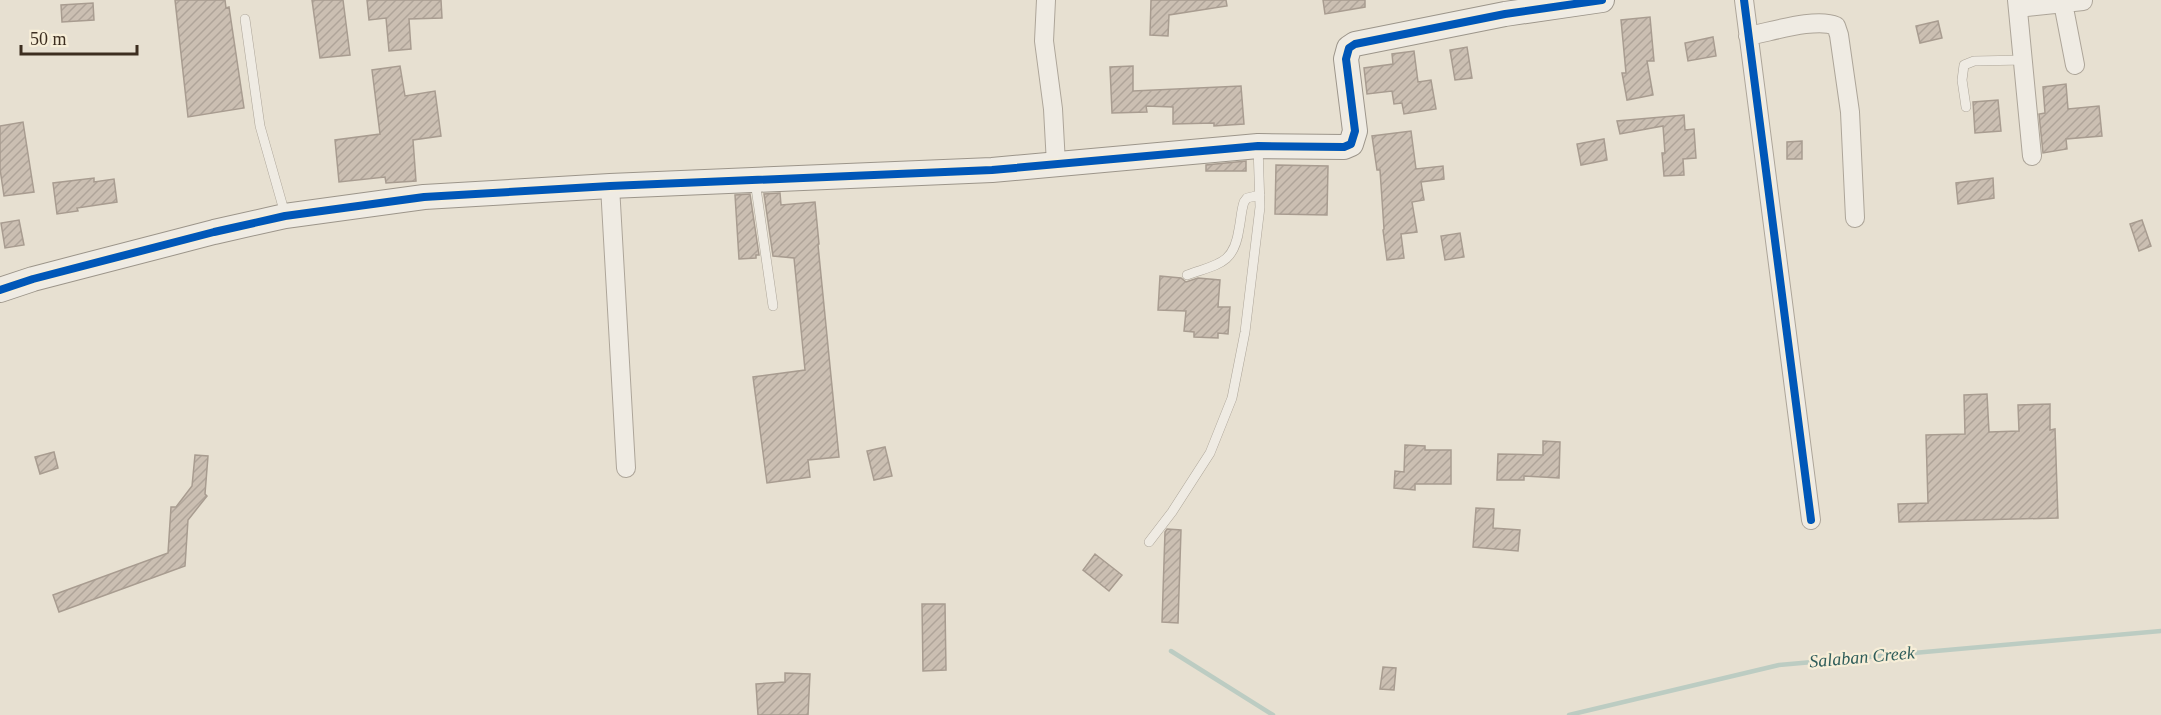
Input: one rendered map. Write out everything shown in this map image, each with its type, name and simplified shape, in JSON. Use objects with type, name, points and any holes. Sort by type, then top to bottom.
[{"type":"street","points":[[1046,0],[1044,41],[1053,109],[1056,164]]},
{"type":"street","points":[[0,290],[45,276],[285,216],[424,197],[755,179],[992,170],[1258,146],[1344,147],[1351,144],[1355,131],[1346,58],[1348,48],[1355,44],[1504,10],[1599,0]]},
{"type":"street","points":[[1744,0],[1811,520]]},
{"type":"street","points":[[2032,156],[2017,4],[2083,1]]},
{"type":"street","points":[[2063,3],[2075,65]]},
{"type":"street","points":[[1748,36],[1807,24],[1836,26],[1850,112],[1856,218]]},
{"type":"street","points":[[610,186],[626,468]]},
{"type":"lane","points":[[245,19],[260,126],[285,216]]},
{"type":"lane","points":[[1966,107],[1962,80],[1964,65],[1974,61],[2024,60]]},
{"type":"lane","points":[[1149,542],[1172,512],[1210,453],[1232,398],[1245,332],[1260,207],[1258,146]]},
{"type":"lane","points":[[755,179],[773,306]]},
{"type":"lane","points":[[1188,275],[1222,262],[1233,252],[1239,233],[1244,201],[1260,195]]},
{"type":"building","points":[[175,0],[225,0],[226,8],[229,7],[244,108],[188,117]]},
{"type":"building","points":[[312,0],[343,0],[350,55],[320,58]]},
{"type":"building","points":[[367,0],[441,0],[442,18],[409,19],[411,49],[389,51],[386,18],[369,20]]},
{"type":"building","points":[[1151,0],[1226,0],[1227,6],[1169,15],[1168,36],[1150,35]]},
{"type":"building","points":[[1323,0],[1365,0],[1365,7],[1325,14]]},
{"type":"building","points":[[93,3],[94,20],[62,22],[61,5]]},
{"type":"building","points":[[1650,17],[1654,61],[1647,61],[1653,95],[1627,100],[1622,73],[1626,73],[1621,20]]},
{"type":"building","points":[[1938,21],[1942,38],[1920,43],[1916,26]]},
{"type":"building","points":[[1713,37],[1716,56],[1688,61],[1685,43]]},
{"type":"building","points":[[1467,47],[1472,78],[1455,80],[1450,50]]},
{"type":"building","points":[[1414,51],[1418,82],[1431,80],[1436,109],[1404,114],[1402,103],[1394,104],[1392,91],[1367,94],[1364,68],[1393,64],[1392,54]]},
{"type":"building","points":[[400,66],[405,96],[435,91],[441,136],[413,140],[416,181],[386,183],[385,177],[339,182],[335,140],[380,134],[372,70]]},
{"type":"building","points":[[1133,66],[1133,91],[1241,86],[1244,124],[1214,126],[1214,123],[1173,124],[1173,107],[1146,106],[1147,112],[1112,113],[1110,67]]},
{"type":"building","points":[[2066,84],[2068,109],[2099,106],[2102,136],[2066,139],[2067,149],[2043,153],[2039,114],[2045,113],[2043,87]]},
{"type":"building","points":[[1998,100],[2001,131],[1975,133],[1973,102]]},
{"type":"building","points":[[1684,115],[1685,130],[1694,129],[1696,158],[1683,159],[1684,175],[1664,176],[1663,126],[1620,134],[1617,121]]},
{"type":"building","points":[[23,122],[34,192],[4,196],[0,169],[0,126]]},
{"type":"building","points":[[1411,131],[1416,169],[1443,166],[1444,179],[1421,182],[1424,200],[1412,202],[1417,232],[1401,234],[1404,258],[1387,260],[1380,170],[1377,170],[1372,136]]},
{"type":"building","points":[[1604,139],[1607,160],[1581,165],[1577,144]]},
{"type":"building","points":[[1802,141],[1802,159],[1787,159],[1787,142]]},
{"type":"building","points":[[1246,161],[1246,171],[1206,171],[1206,165]]},
{"type":"building","points":[[1276,165],[1328,166],[1327,215],[1275,214]]},
{"type":"building","points":[[94,178],[94,182],[114,179],[117,202],[77,208],[78,211],[57,214],[53,183]]},
{"type":"building","points":[[1993,178],[1994,198],[1958,204],[1956,183]]},
{"type":"building","points":[[780,193],[781,205],[815,202],[839,457],[808,460],[810,477],[767,483],[753,377],[805,370],[794,258],[773,256],[764,194]]},
{"type":"building","points":[[750,194],[759,255],[756,255],[756,258],[739,259],[735,195]]},
{"type":"building","points":[[19,220],[24,245],[5,248],[1,223]]},
{"type":"building","points":[[2142,220],[2151,246],[2139,251],[2130,224]]},
{"type":"building","points":[[1460,233],[1464,257],[1445,260],[1441,236]]},
{"type":"building","points":[[1160,276],[1181,278],[1186,282],[1198,278],[1220,280],[1218,307],[1230,307],[1228,334],[1218,333],[1218,338],[1194,337],[1194,332],[1184,331],[1186,311],[1158,310]]},
{"type":"building","points":[[1987,394],[1989,432],[2019,431],[2018,405],[2050,404],[2050,430],[2055,429],[2058,518],[1899,522],[1898,504],[1928,503],[1926,435],[1965,434],[1964,395]]},
{"type":"building","points":[[1543,441],[1560,442],[1559,478],[1524,476],[1524,480],[1497,480],[1498,454],[1543,455]]},
{"type":"building","points":[[1405,445],[1425,446],[1425,450],[1451,450],[1451,484],[1415,484],[1415,490],[1394,488],[1395,471],[1404,472]]},
{"type":"building","points":[[885,447],[892,476],[874,480],[867,451]]},
{"type":"building","points":[[54,452],[58,468],[40,474],[35,457]]},
{"type":"building","points":[[195,455],[208,456],[205,494],[207,496],[188,520],[185,566],[59,612],[53,595],[168,553],[171,507],[176,507],[192,486]]},
{"type":"building","points":[[1476,508],[1494,509],[1493,528],[1520,530],[1518,551],[1473,547]]},
{"type":"building","points":[[1167,529],[1181,530],[1178,623],[1162,622],[1165,532]]},
{"type":"building","points":[[1095,554],[1122,575],[1109,591],[1083,570]]},
{"type":"building","points":[[922,604],[945,604],[946,670],[923,671]]},
{"type":"building","points":[[1383,667],[1396,668],[1394,690],[1380,689]]},
{"type":"building","points":[[785,673],[810,674],[808,715],[758,715],[756,684],[785,682]]},
{"type":"waterway","name":"Salaban Creek","points":[[1569,715],[1779,665],[2161,631]]},
{"type":"waterway","name":"Salaban Creek","points":[[1171,651],[1273,715]]},
{"type":"cycle path","points":[[0,290],[33,279],[214,232],[285,216],[424,197],[610,186],[992,170],[1258,146],[1344,147],[1351,144],[1355,131],[1346,59],[1349,48],[1355,44],[1505,14],[1602,0]]},
{"type":"cycle path","points":[[1744,0],[1811,520]]}]
